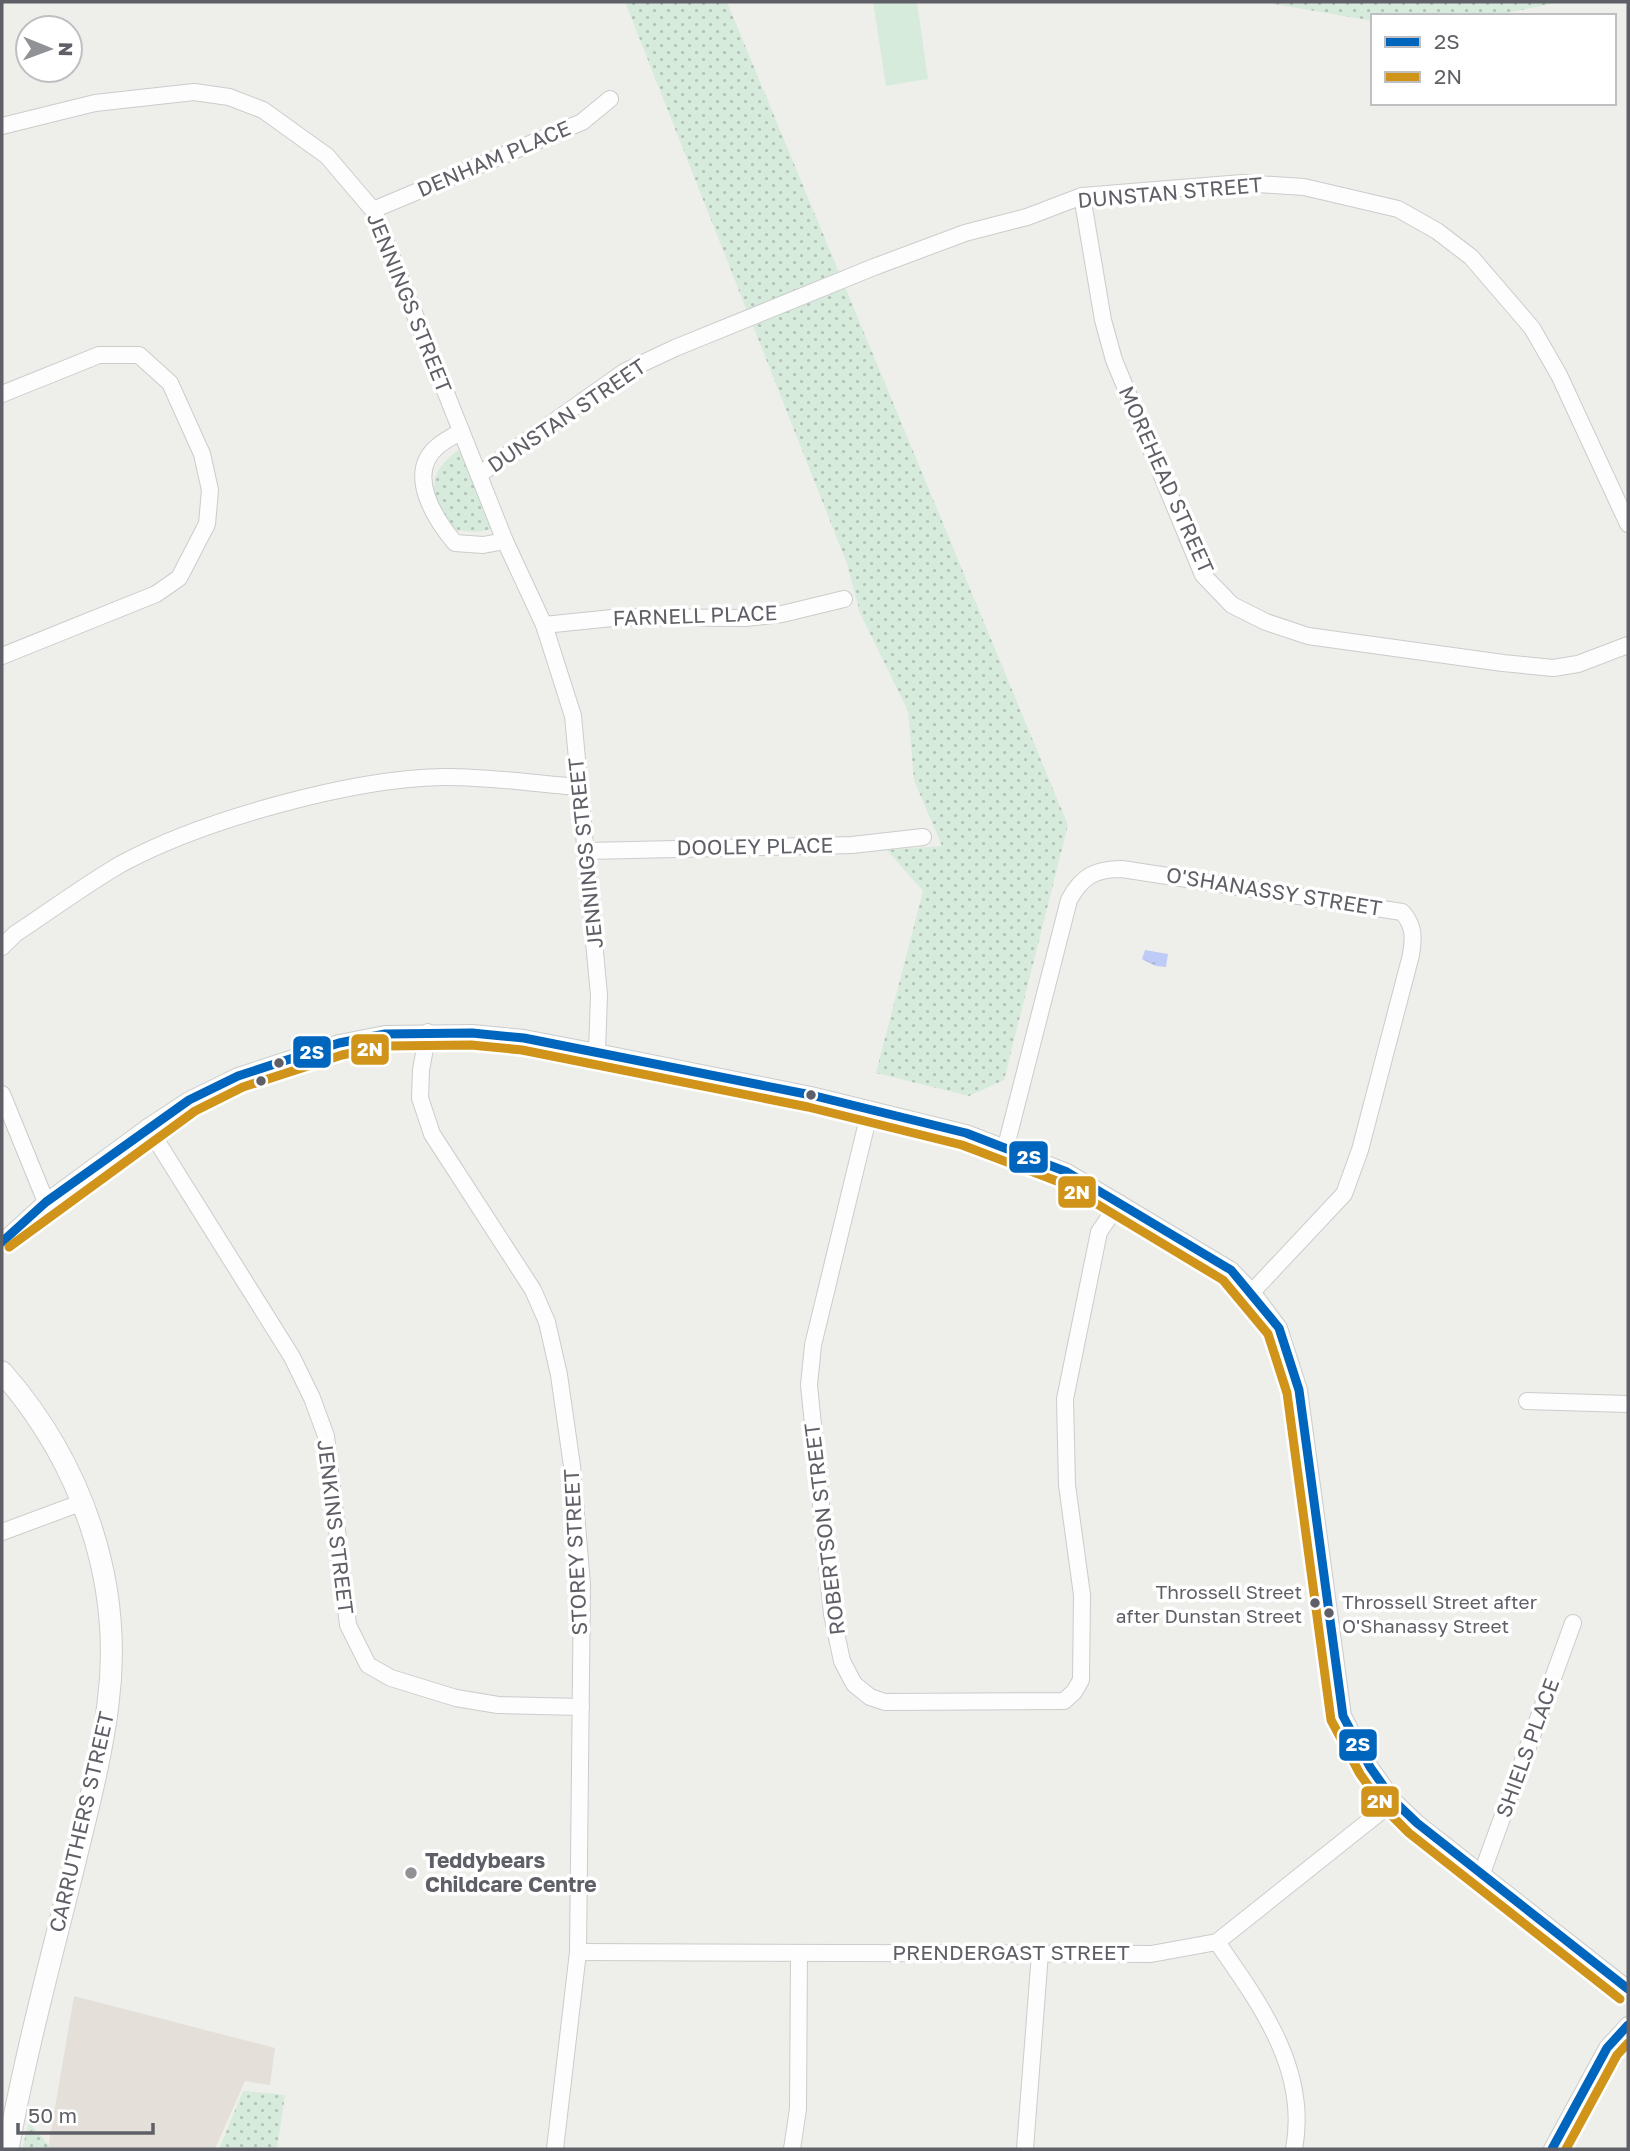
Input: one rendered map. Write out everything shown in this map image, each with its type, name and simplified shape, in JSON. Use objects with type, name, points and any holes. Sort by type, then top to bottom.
[{"type":"main road","name":"CARRUTHERS STREET","points":[[2,1371],[42,1425],[83,1502],[100,1553],[111,1629],[108,1704],[94,1784],[19,2086],[8,2149]]},
{"type":"main road","name":"CARRUTHERS STREET","points":[[2,2123],[19,2086]]},
{"type":"street","name":"JENNINGS STREET","points":[[2,127],[95,103],[194,92],[229,97],[263,110],[327,156],[373,209],[505,541],[544,625],[573,716],[599,995],[597,1052]]},
{"type":"street","name":"DENHAM PLACE","points":[[373,209],[582,122],[610,99]]},
{"type":"street","name":"DUNSTAN STREET","points":[[480,474],[624,372],[675,348],[939,242],[1027,217],[1083,196],[1242,183],[1304,187],[1352,196],[1398,209],[1437,231],[1471,257],[1532,328],[1559,375],[1628,521]]},
{"type":"street","name":"MOREHEAD STREET","points":[[1083,196],[1102,320],[1114,360],[1203,575],[1232,605],[1266,622],[1308,636],[1503,663],[1553,668],[1578,664],[1628,645]]},
{"type":"street","points":[[2,394],[99,355],[139,355],[170,383],[202,454],[210,490],[207,524],[179,578],[156,594],[2,656]]},
{"type":"street","points":[[461,431],[436,447],[425,466],[424,489],[434,519],[455,543],[483,545],[505,541]]},
{"type":"street","name":"FARNELL PLACE","points":[[544,625],[622,617],[746,618],[782,614],[844,599]]},
{"type":"street","points":[[2,947],[15,934],[121,864],[183,836],[251,814],[353,789],[443,777],[580,788]]},
{"type":"street","name":"DOOLEY PLACE","points":[[587,851],[852,845],[923,837]]},
{"type":"street","name":"O'SHANASSY STREET","points":[[1006,1146],[1069,900],[1078,883],[1091,873],[1122,869],[1402,912],[1410,921],[1414,938],[1411,955],[1347,1186],[1320,1221],[1252,1292]]},
{"type":"street","points":[[6,1236],[46,1202],[189,1100],[255,1070],[339,1044],[386,1034],[428,1032],[524,1038],[597,1052],[966,1133],[1006,1146],[1067,1172],[1231,1270],[1252,1292],[1279,1328],[1299,1390],[1343,1716],[1370,1767],[1394,1801],[1417,1823],[1628,1989]]},
{"type":"street","name":"STOREY STREET","points":[[428,1032],[421,1070],[420,1098],[432,1134],[533,1290],[547,1322],[572,1466],[582,1584],[578,1952],[555,2149]]},
{"type":"street","points":[[2,1094],[46,1202]]},
{"type":"street","name":"ROBERTSON STREET","points":[[870,1110],[813,1345],[808,1385],[832,1614],[842,1661],[854,1684],[870,1697],[885,1702],[947,1703],[1064,1700],[1078,1686],[1081,1680],[1082,1595],[1068,1485],[1065,1399],[1099,1232],[1119,1203]]},
{"type":"street","name":"JENKINS STREET","points":[[148,1127],[292,1357],[312,1398],[326,1436],[348,1625],[368,1665],[391,1678],[456,1698],[498,1705],[581,1707]]},
{"type":"street","points":[[1527,1401],[1628,1404]]},
{"type":"street","points":[[2,1531],[83,1502]]},
{"type":"street","name":"SHIELS PLACE","points":[[1482,1873],[1573,1623]]},
{"type":"street","name":"PRENDERGAST STREET","points":[[578,1952],[1151,1954],[1217,1942],[1394,1801]]},
{"type":"street","points":[[1217,1942],[1248,1987],[1289,2062],[1297,2098],[1294,2149]]},
{"type":"street","points":[[792,2149],[798,2109],[799,1953]]},
{"type":"street","points":[[1025,2149],[1040,1953]]},
{"type":"street","points":[[1552,2149],[1607,2048],[1628,2025]]},
{"type":"shaded area","points":[[74,1996],[275,2048],[270,2085],[245,2081],[215,2149],[48,2149]]},
{"type":"green space","points":[[625,2],[727,2],[1068,825],[1004,1080],[969,1096],[876,1073],[923,891],[887,850],[942,846],[914,780],[908,711],[860,613],[847,564]]},
{"type":"green space","points":[[873,2],[917,2],[928,79],[886,86]]},
{"type":"green space","points":[[1263,2],[1560,2],[1503,14],[1371,14],[1371,21]]},
{"type":"green space","points":[[460,449],[492,529],[476,532],[456,530],[440,508],[434,487],[435,477],[448,458]]},
{"type":"green space","points":[[243,2091],[285,2095],[277,2149],[219,2149]]},
{"type":"green space","points":[[29,2122],[52,2149],[22,2149]]},
{"type":"water","points":[[1145,950],[1168,954],[1166,967],[1156,966],[1142,959]]},
{"type":"transit line","name":"2S","points":[[2,1242],[46,1202],[189,1100],[238,1076],[339,1043],[385,1034],[472,1033],[524,1038],[811,1095],[966,1133],[1067,1172],[1231,1270],[1279,1328],[1299,1390],[1343,1716],[1370,1767],[1394,1801],[1417,1823],[1628,1989]]},
{"type":"transit line","name":"2N","points":[[9,1247],[195,1111],[243,1087],[342,1055],[386,1046],[471,1045],[522,1050],[808,1107],[962,1145],[1062,1183],[1223,1280],[1268,1334],[1287,1393],[1331,1720],[1360,1774],[1385,1809],[1409,1833],[1620,1999]]},
{"type":"transit line","name":"2S","points":[[1552,2149],[1607,2048],[1628,2025]]},
{"type":"transit line","name":"2N","points":[[1566,2149],[1617,2055],[1628,2043]]},
{"type":"place","name":"Throssell Street after Dunstan Street","points":[[1315,1603]]},
{"type":"place","name":"Throssell Street after O'Shanassy Street","points":[[1329,1613]]},
{"type":"place","name":"Teddybears Childcare Centre","points":[[411,1873]]}]
